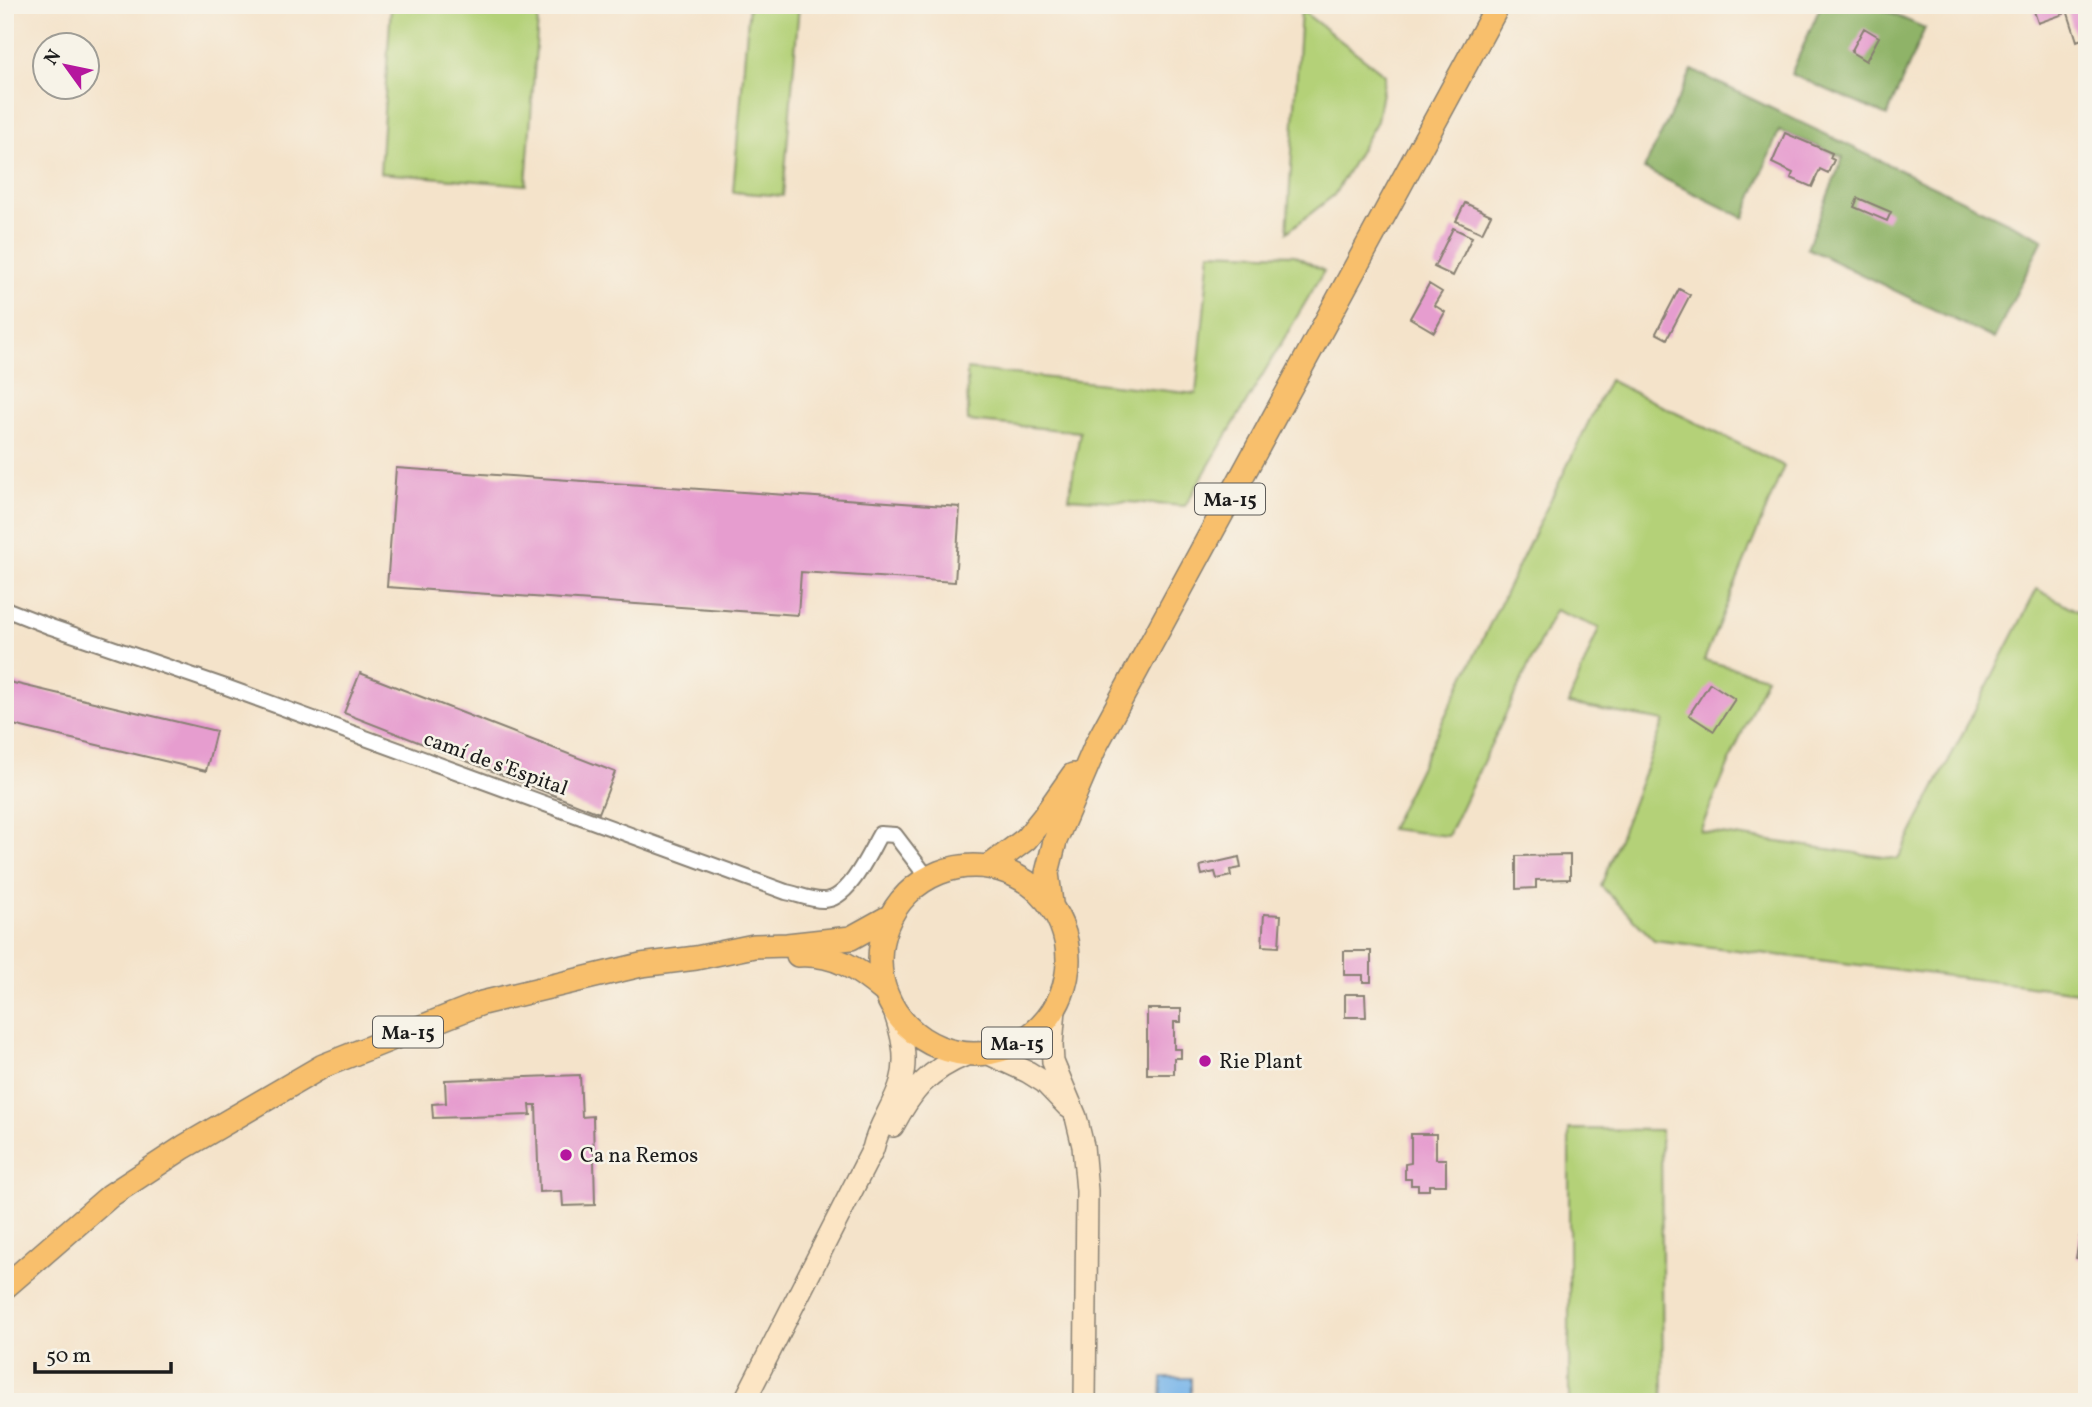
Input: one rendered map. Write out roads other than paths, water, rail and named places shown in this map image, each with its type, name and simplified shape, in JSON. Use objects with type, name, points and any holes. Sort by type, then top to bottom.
[{"type":"main road","name":"Ma-15","points":[[1051,903],[1047,873],[1055,841],[1096,745],[1498,5]]},
{"type":"main road","name":"Ma-15","points":[[990,866],[1035,829],[1084,757],[1096,745]]},
{"type":"main road","name":"Ma-15","points":[[736,951],[755,956],[807,955],[842,961],[858,970],[922,1040],[966,1055],[989,1054],[1008,1049],[1038,1030],[1055,1009],[1063,994],[1069,957],[1062,922],[1051,903],[1024,878],[990,866],[971,864],[927,877],[908,891],[889,917],[880,947],[881,980],[889,1001]]},
{"type":"main road","name":"Ma-15","points":[[5,1287],[111,1195],[184,1147],[323,1066],[482,1003],[641,965],[754,946],[851,938],[889,917]]},
{"type":"main road","points":[[744,1402],[873,1149],[877,1132],[901,1082],[904,1051],[901,1031],[889,1001]]},
{"type":"main road","points":[[1055,1009],[1053,1062],[1076,1116],[1083,1146],[1087,1191],[1085,1402]]},
{"type":"main road","points":[[989,1054],[1044,1082],[1076,1116]]},
{"type":"main road","points":[[873,1149],[886,1139],[914,1090],[947,1062],[966,1055]]},
{"type":"street","name":"camí de s'Espital","points":[[5,609],[786,892],[825,901],[838,896],[851,883],[880,834],[895,835],[927,877]]},
{"type":"water","points":[[1162,1378],[1191,1378],[1191,1402],[1161,1402]]},
{"type":"place","name":"Rie Plant","points":[[1205,1061]]},
{"type":"place","name":"Ca na Remos","points":[[566,1155]]}]
